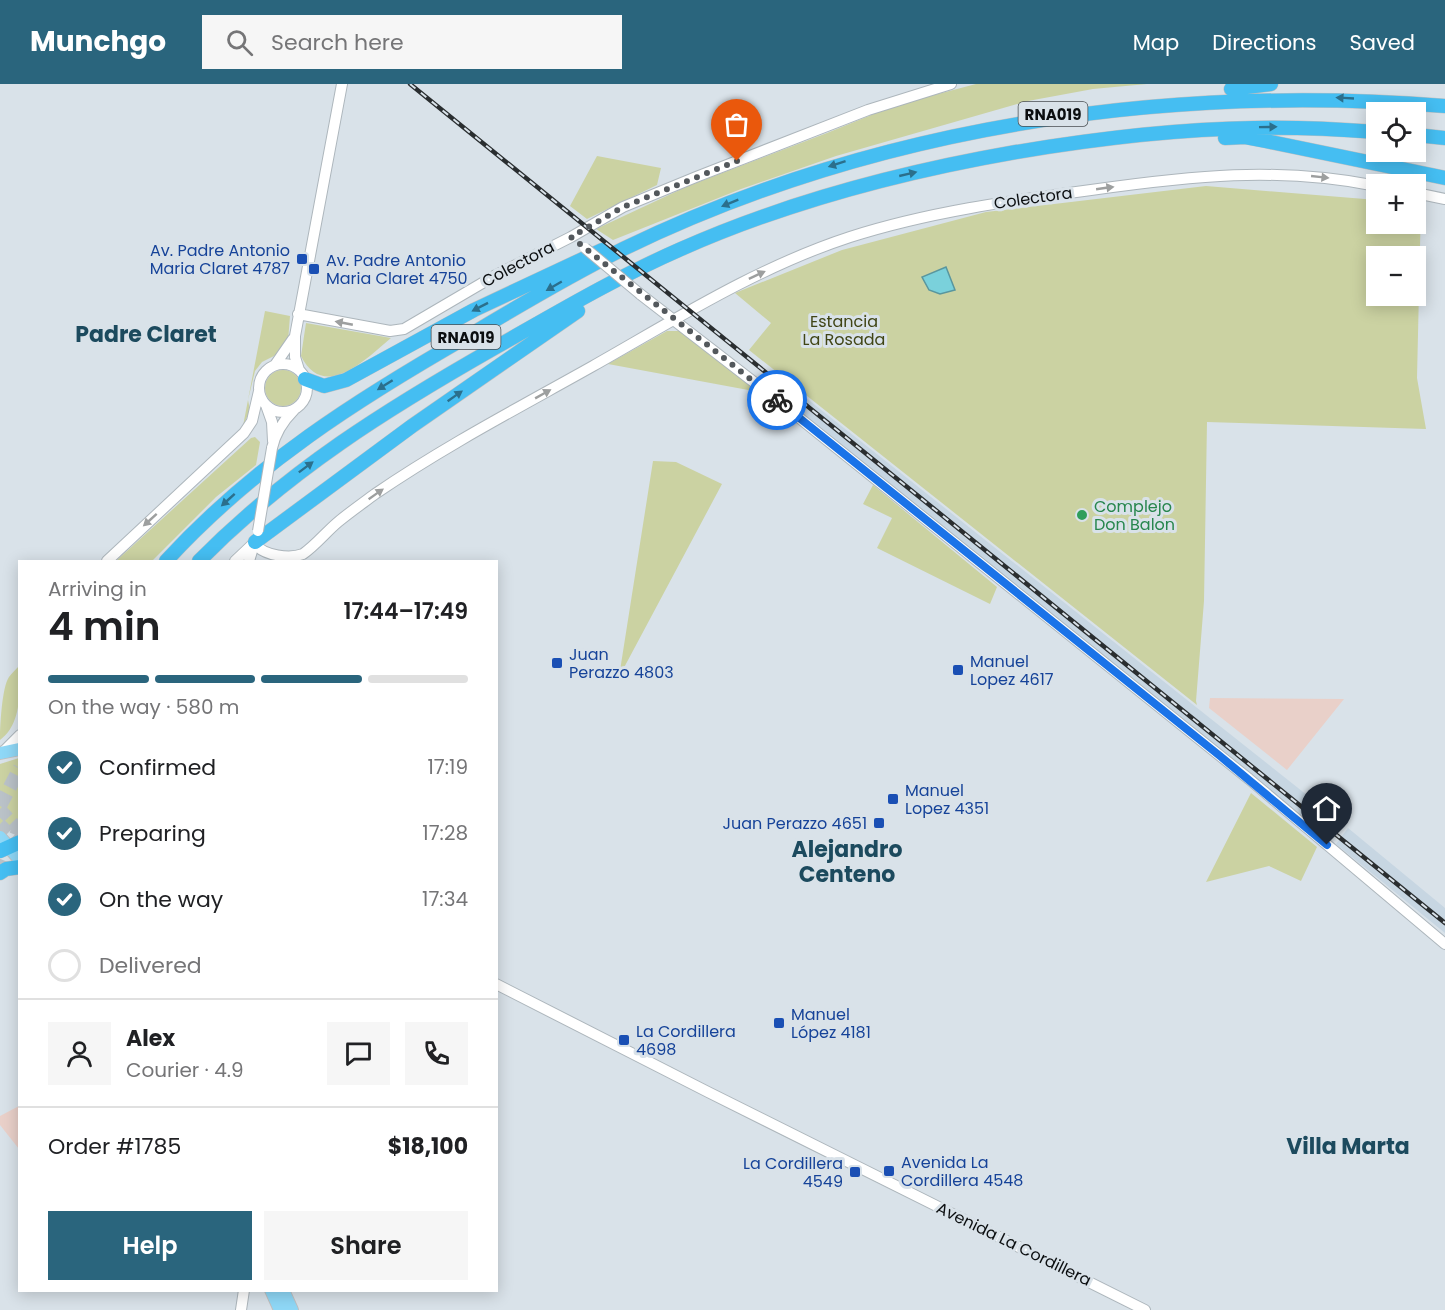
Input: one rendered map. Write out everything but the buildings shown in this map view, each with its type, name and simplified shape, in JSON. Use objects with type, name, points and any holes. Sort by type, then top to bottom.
[{"type":"highway","points":[[1043,115],[1114,98],[1271,84]]},
{"type":"highway","name":"RNA019","points":[[167,560],[249,481],[288,449],[353,405],[434,355],[580,272],[626,248],[774,185],[872,153],[956,131],[1043,115],[1160,101],[1245,97],[1345,98],[1445,106]]},
{"type":"highway","name":"RNA019","points":[[200,560],[281,486],[375,419],[624,275],[709,237],[790,208],[889,178],[946,165],[1043,148],[1154,134],[1229,129],[1279,127],[1366,131]]},
{"type":"highway","points":[[1426,136],[1445,138]]},
{"type":"highway","points":[[1043,148],[1107,147],[1192,139],[1245,137],[1445,178]]},
{"type":"highway","points":[[302,374],[319,386],[338,384],[507,294],[639,232],[689,220]]},
{"type":"highway","points":[[262,531],[564,319],[597,299],[670,263],[709,237]]},
{"type":"highway","points":[[0,873],[6,869],[18,867]]},
{"type":"main road","points":[[273,445],[286,419],[306,397],[307,387],[295,357],[295,336],[342,84]]},
{"type":"main road","name":"Colectora","points":[[298,315],[390,332],[404,329],[496,275],[571,237],[623,207],[868,110],[951,84]]},
{"type":"main road","name":"Colectora","points":[[673,320],[794,258],[847,238],[903,222],[977,206],[1173,179],[1227,174],[1307,176],[1366,184]]},
{"type":"main road","points":[[1426,195],[1445,199]]},
{"type":"main road","points":[[571,237],[1232,765],[1445,944]]},
{"type":"main road","points":[[259,391],[272,422],[273,445],[258,548],[266,553],[298,556],[312,547],[355,509],[416,468],[487,425],[673,320]]},
{"type":"main road","points":[[108,560],[244,433],[252,422],[263,375],[275,365],[295,336]]},
{"type":"main road","points":[[275,365],[285,364],[302,374]]},
{"type":"main road","points":[[266,405],[280,412],[294,410]]},
{"type":"main road","points":[[236,560],[262,531]]},
{"type":"main road","points":[[249,560],[262,531]]},
{"type":"main road","points":[[1,753],[18,737]]},
{"type":"main road","points":[[1,753],[18,749]]},
{"type":"main road","points":[[8,842],[18,857]]},
{"type":"main road","name":"Avenida La Cordillera","points":[[498,985],[1145,1310]]},
{"type":"main road","points":[[241,1310],[244,1292]]},
{"type":"main road","points":[[272,1292],[280,1310]]},
{"type":"main road","points":[[284,1292],[292,1310]]},
{"type":"shaded area","points":[[791,386],[1341,822],[1329,839],[782,398]]},
{"type":"shaded area","points":[[1210,698],[1344,699],[1287,770],[1209,708]]},
{"type":"shaded area","points":[[1348,828],[1445,908],[1445,933],[1336,844]]},
{"type":"shaded area","points":[[18,1107],[18,1148],[0,1125],[0,1116]]},
{"type":"green space","points":[[976,84],[1147,84],[1093,89],[1028,101],[836,156],[741,189],[613,240],[596,229],[688,186],[896,105]]},
{"type":"green space","points":[[597,156],[661,168],[657,185],[587,219],[570,206]]},
{"type":"green space","name":"Complejo Don Balon","points":[[1206,186],[1366,199],[1366,234],[1420,234],[1420,246],[1366,246],[1366,306],[1419,306],[1417,378],[1426,429],[1207,422],[1204,601],[1197,705],[749,350],[771,323],[735,293],[842,250],[986,212]]},
{"type":"green space","points":[[265,311],[290,316],[288,341],[278,354],[262,362],[255,371],[248,400],[250,410],[243,426]]},
{"type":"green space","points":[[306,323],[391,338],[358,365],[333,376],[321,376],[310,369],[301,356]]},
{"type":"green space","points":[[667,331],[682,331],[759,392],[608,364]]},
{"type":"green space","points":[[283,370],[296,375],[301,388],[296,401],[283,406],[270,401],[265,388],[270,375]]},
{"type":"green space","points":[[255,437],[260,442],[256,465],[216,497],[153,560],[117,560],[251,438]]},
{"type":"green space","points":[[653,461],[676,462],[722,484],[619,677]]},
{"type":"green space","points":[[873,485],[997,587],[990,604],[877,548],[892,518],[863,504]]},
{"type":"green space","points":[[18,667],[16,716],[7,733],[0,740],[5,689],[9,677]]},
{"type":"green space","points":[[18,759],[18,831],[0,825],[0,764]]},
{"type":"green space","points":[[1251,793],[1317,847],[1301,881],[1269,866],[1206,882]]},
{"type":"water","points":[[946,267],[955,290],[940,294],[929,290],[922,277]]},
{"type":"tunnel","points":[[0,806],[18,772]]},
{"type":"tunnel","points":[[0,809],[18,828]]},
{"type":"tunnel","points":[[0,824],[18,842]]},
{"type":"tunnel","points":[[0,874],[18,831]]},
{"type":"railway","points":[[410,84],[1445,923]]},
{"type":"way so far","points":[[737,161],[623,207],[571,237],[640,294],[777,400]]},
{"type":"place","name":"Av. Padre Antonio Maria Claret 4787","points":[[302,259]]},
{"type":"place","name":"Av. Padre Antonio Maria Claret 4750","points":[[314,269]]},
{"type":"place","name":"Complejo Don Balon","points":[[1082,515]]},
{"type":"place","name":"Juan Perazzo 4803","points":[[557,663]]},
{"type":"place","name":"Manuel Lopez 4617","points":[[958,670]]},
{"type":"place","name":"Manuel Lopez 4351","points":[[893,799]]},
{"type":"place","name":"Juan Perazzo 4651","points":[[879,823]]},
{"type":"place","name":"Manuel López 4181","points":[[779,1023]]},
{"type":"place","name":"La Cordillera 4698","points":[[624,1040]]},
{"type":"place","name":"Avenida La Cordillera 4548","points":[[889,1171]]},
{"type":"place","name":"La Cordillera 4549","points":[[855,1172]]},
{"type":"district","name":"Padre Claret","points":[[146,334]]},
{"type":"district","name":"Alejandro Centeno","points":[[847,862]]},
{"type":"district","name":"Villa Marta","points":[[1348,1146]]},
{"type":"route","points":[[777,400],[1220,756],[1327,845]]},
{"type":"park label","name":"Estancia La Rosada","points":[[844,330]]}]
